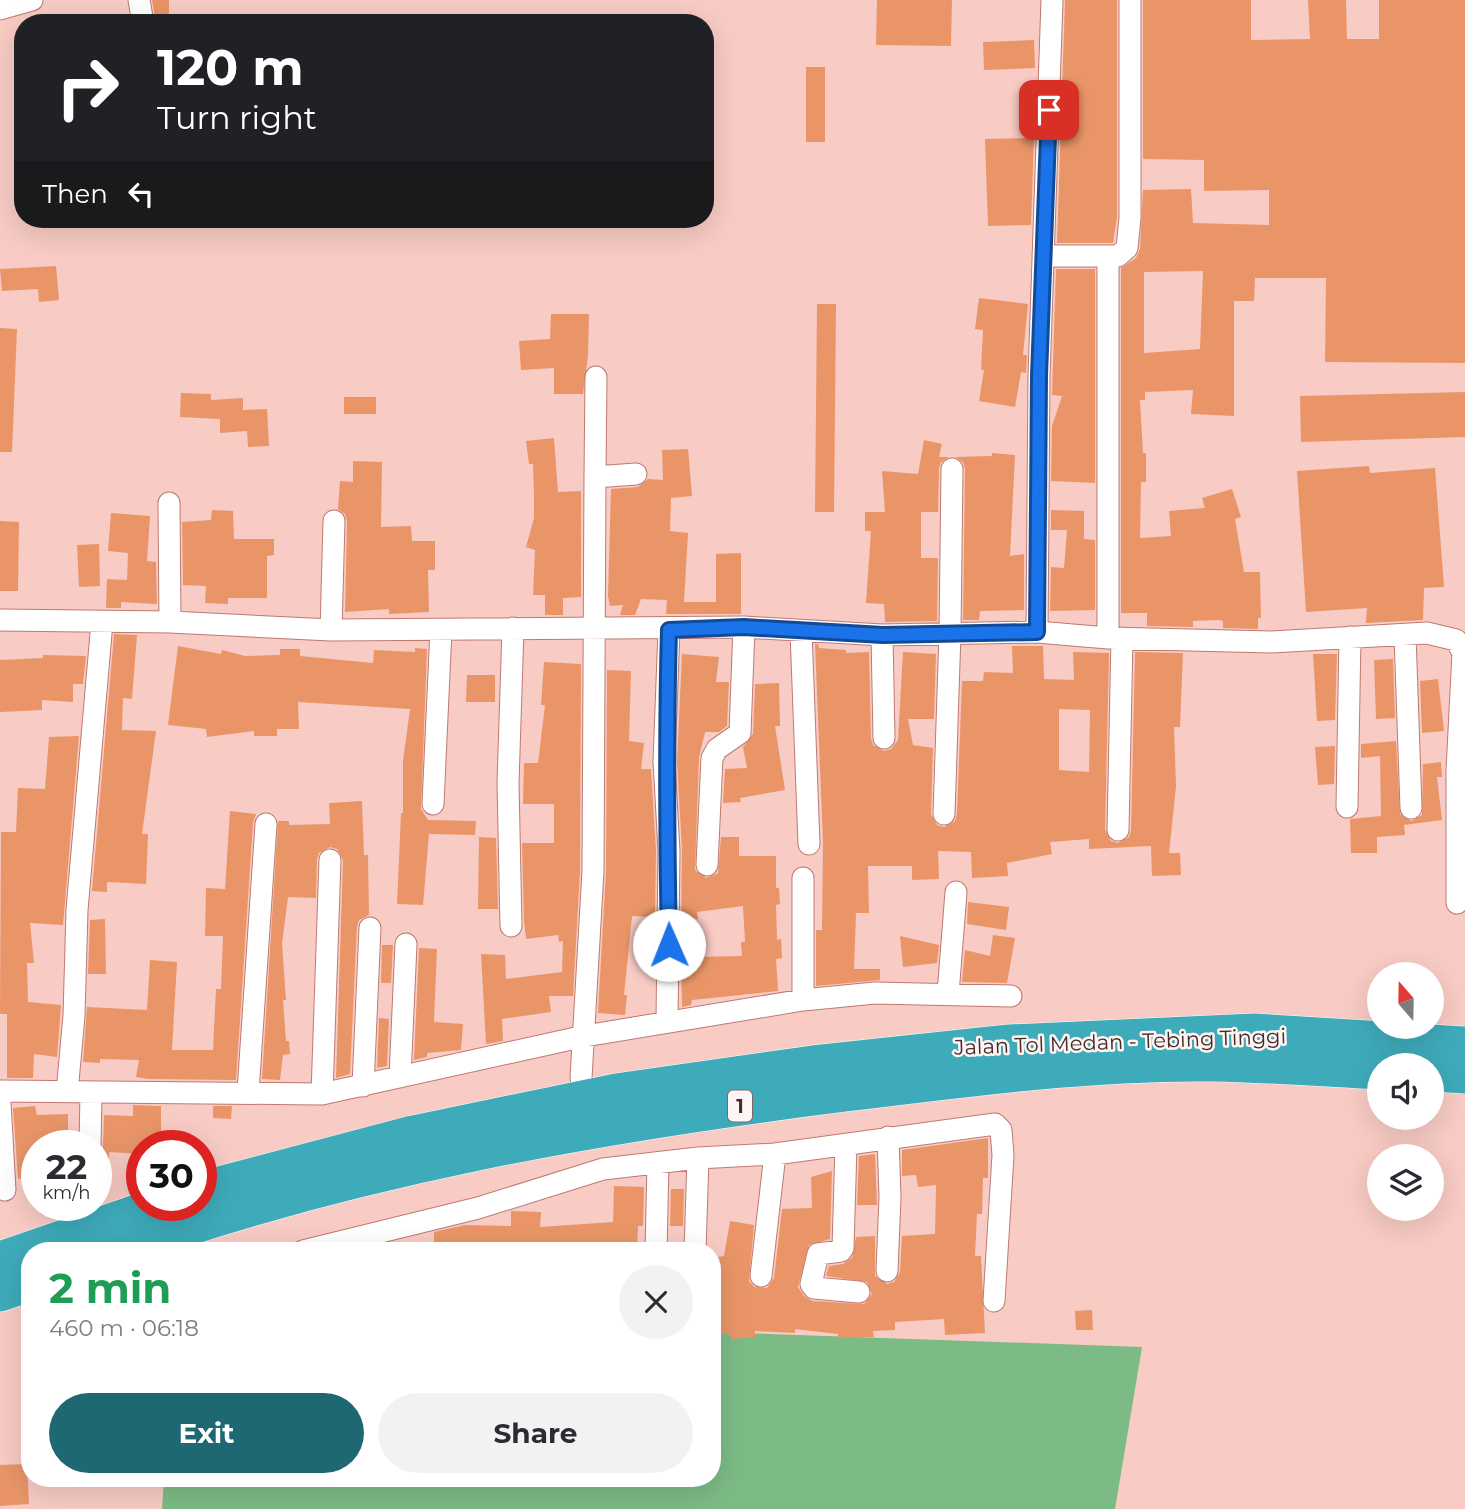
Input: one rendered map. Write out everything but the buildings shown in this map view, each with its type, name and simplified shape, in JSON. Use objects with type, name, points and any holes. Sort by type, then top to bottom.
[{"type":"highway","name":"Jalan Tol Medan - Tebing Tinggi","points":[[217,1186],[413,1134],[616,1091],[813,1064],[1009,1043],[1254,1032],[1465,1045]]},
{"type":"highway","name":"Jalan Tol Medan - Tebing Tinggi","points":[[142,1242],[198,1222],[377,1172],[544,1137],[709,1110],[1006,1074],[1210,1063],[1367,1070]]},
{"type":"highway","points":[[1444,1074],[1465,1075]]},
{"type":"highway","points":[[52,1242],[126,1217]]},
{"type":"highway","points":[[0,1260],[21,1253]]},
{"type":"highway","points":[[0,1293],[21,1286]]},
{"type":"street","points":[[0,9],[32,0]]},
{"type":"street","points":[[1037,632],[1043,256],[1052,0]]},
{"type":"street","points":[[1043,256],[1108,256],[1123,254],[1127,248],[1130,218],[1130,0]]},
{"type":"street","points":[[1108,256],[1118,830]]},
{"type":"street","points":[[581,1078],[593,871],[596,377]]},
{"type":"street","points":[[944,814],[950,633],[951,469]]},
{"type":"street","points":[[595,477],[636,474]]},
{"type":"street","points":[[169,503],[170,622]]},
{"type":"street","points":[[331,630],[334,521]]},
{"type":"street","points":[[0,620],[170,622],[331,630],[669,630],[744,627],[883,635],[1037,632],[1115,638],[1272,642],[1427,633],[1456,640],[1463,653],[1458,770],[1457,903]]},
{"type":"street","points":[[68,1092],[74,1016],[77,910],[102,622]]},
{"type":"street","points":[[707,865],[712,758],[717,749],[740,733],[744,627]]},
{"type":"street","points":[[511,926],[508,783],[513,628]]},
{"type":"street","points":[[433,804],[441,630]]},
{"type":"street","points":[[667,1021],[669,851],[664,761],[669,630]]},
{"type":"street","points":[[801,631],[809,844]]},
{"type":"street","points":[[883,635],[884,738]]},
{"type":"street","points":[[1405,635],[1411,808]]},
{"type":"street","points":[[1347,807],[1350,636]]},
{"type":"street","points":[[248,1093],[266,824]]},
{"type":"street","points":[[322,1094],[330,860]]},
{"type":"street","points":[[803,878],[803,1000]]},
{"type":"street","points":[[948,994],[956,892]]},
{"type":"street","points":[[363,1086],[370,928]]},
{"type":"street","points":[[400,1077],[406,944]]},
{"type":"street","points":[[0,1091],[322,1094],[585,1036],[803,1000],[875,993],[1011,996]]},
{"type":"street","points":[[90,1130],[91,1091]]},
{"type":"street","points":[[0,1103],[5,1190]]},
{"type":"street","points":[[340,1242],[478,1208],[600,1161],[658,1164],[698,1158],[775,1154],[995,1124],[1001,1128],[1003,1155],[994,1301]]},
{"type":"street","points":[[887,1271],[890,1197],[888,1137]]},
{"type":"street","points":[[846,1145],[843,1248],[841,1251],[818,1254],[811,1284],[814,1288],[859,1292]]},
{"type":"street","points":[[761,1276],[775,1154]]},
{"type":"street","points":[[695,1242],[698,1158]]},
{"type":"street","points":[[656,1242],[658,1164]]},
{"type":"green space","points":[[721,1332],[1142,1347],[1115,1509],[162,1509],[163,1487],[721,1487]]},
{"type":"route","points":[[669,945],[669,851],[664,761],[669,630],[744,627],[883,635],[1037,632],[1039,376],[1049,110]]}]
